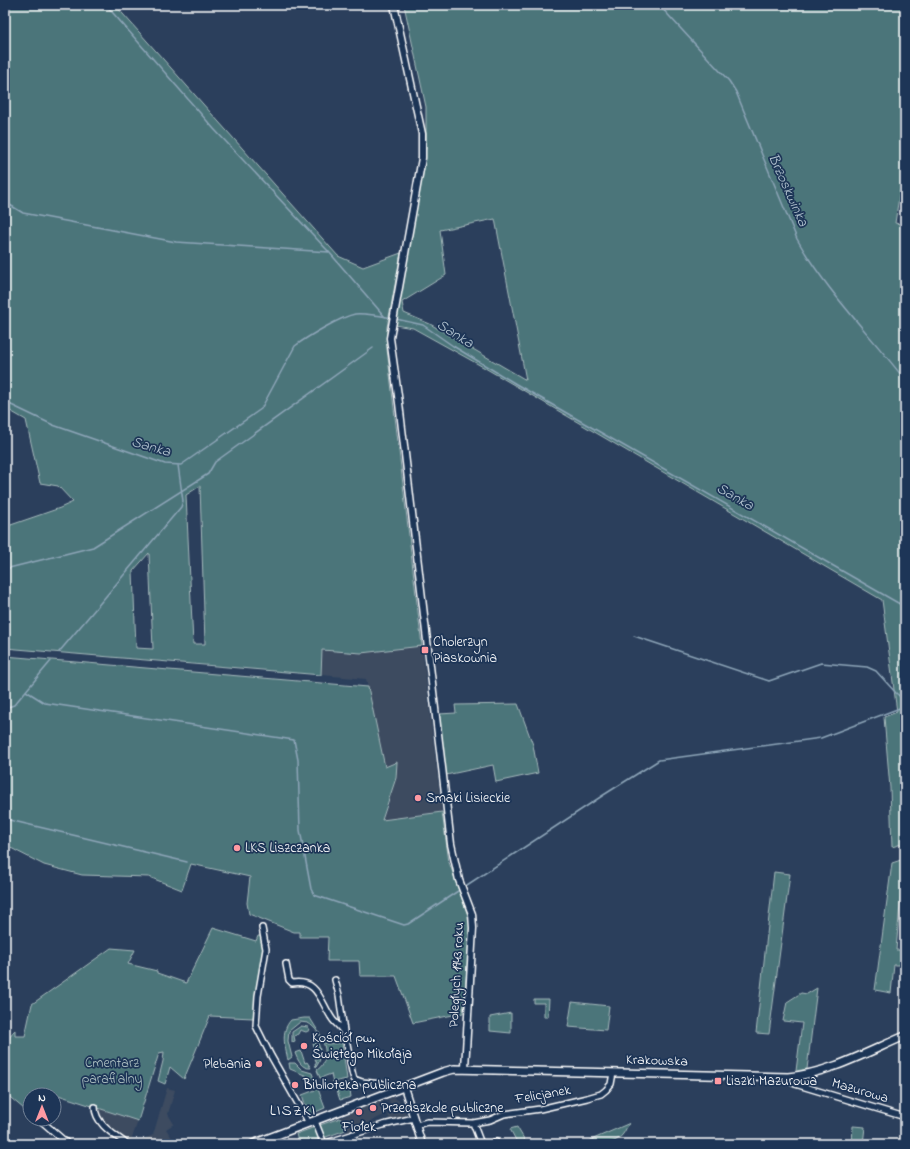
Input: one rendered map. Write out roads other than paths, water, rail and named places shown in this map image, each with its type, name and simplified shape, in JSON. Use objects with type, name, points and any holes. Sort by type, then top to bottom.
[{"type":"main road","name":"Krakowska","points":[[253,1144],[444,1072],[465,1068],[788,1077],[808,1074],[834,1066],[905,1036]]},
{"type":"street","name":"Poległych 1943 roku","points":[[394,5],[422,134],[422,147],[421,172],[392,326],[391,350],[399,403],[455,864],[472,914],[473,928],[465,1068]]},
{"type":"street","points":[[262,928],[266,949],[258,996],[256,1026],[270,1056],[312,1122],[323,1144],[352,1134],[414,1118]]},
{"type":"street","points":[[286,964],[289,980],[292,983],[303,981],[309,984],[323,1000],[332,1019],[344,1034]]},
{"type":"street","points":[[335,980],[339,995],[344,1034],[354,1079],[362,1082],[392,1084],[396,1090]]},
{"type":"street","name":"Felicjanek","points":[[417,1125],[427,1122],[473,1123],[490,1120],[504,1114],[540,1109],[601,1094],[611,1084],[613,1073]]},
{"type":"street","name":"Mazurowa","points":[[788,1077],[789,1080],[802,1087],[905,1117]]},
{"type":"street","points":[[404,1087],[422,1144]]},
{"type":"street","points":[[95,1107],[96,1113],[105,1128],[127,1144]]},
{"type":"street","points":[[473,1123],[481,1144]]},
{"type":"street","points":[[48,1127],[68,1144]]},
{"type":"street","points":[[352,1134],[355,1144]]},
{"type":"street","points":[[490,1144],[496,1142],[497,1144]]},
{"type":"waterway","points":[[106,5],[214,129],[329,252],[385,317]]},
{"type":"waterway","name":"Brzoskwinka","points":[[659,5],[729,81],[736,92],[797,239],[808,258],[834,294],[905,380]]},
{"type":"waterway","points":[[5,202],[23,213],[176,242],[329,252]]},
{"type":"waterway","name":"Sanka","points":[[5,402],[53,425],[165,464],[181,465],[261,409],[295,346],[300,342],[333,323],[355,314],[369,314],[392,318]]},
{"type":"waterway","name":"Sanka","points":[[396,319],[423,325],[453,346],[516,384],[905,607]]},
{"type":"waterway","points":[[5,569],[93,547],[208,474],[215,462],[373,348]]},
{"type":"waterway","points":[[59,652],[181,507],[183,501],[178,465]]},
{"type":"waterway","points":[[634,636],[769,681],[821,663],[867,667],[876,671],[905,701]]},
{"type":"waterway","points":[[5,708],[14,705],[51,661]]},
{"type":"waterway","points":[[26,691],[45,703],[294,740],[298,760],[300,830],[311,889],[314,895],[404,925],[408,924],[458,891]]},
{"type":"waterway","points":[[467,885],[659,760],[821,738],[905,706]]},
{"type":"waterway","points":[[5,819],[187,862]]},
{"type":"place","name":"Cholerzyn Piaskownia","points":[[425,650]]},
{"type":"place","name":"Smaki Lisieckie","points":[[418,798]]},
{"type":"place","name":"LKS Liszczanka","points":[[237,848]]},
{"type":"place","name":"Kościół pw. Świętego Mikołaja","points":[[304,1046]]},
{"type":"place","name":"Plebania","points":[[259,1064]]},
{"type":"place","name":"Liszki Mazurowa","points":[[718,1081]]},
{"type":"place","name":"Biblioteka publiczna","points":[[295,1085]]},
{"type":"place","name":"Przedszkole publiczne","points":[[373,1108]]},
{"type":"place","name":"Fiołek","points":[[359,1112]]},
{"type":"district","name":"LISZKI","points":[[293,1111]]},
{"type":"park label","name":"Cmentarz parafialny","points":[[112,1072]]}]
